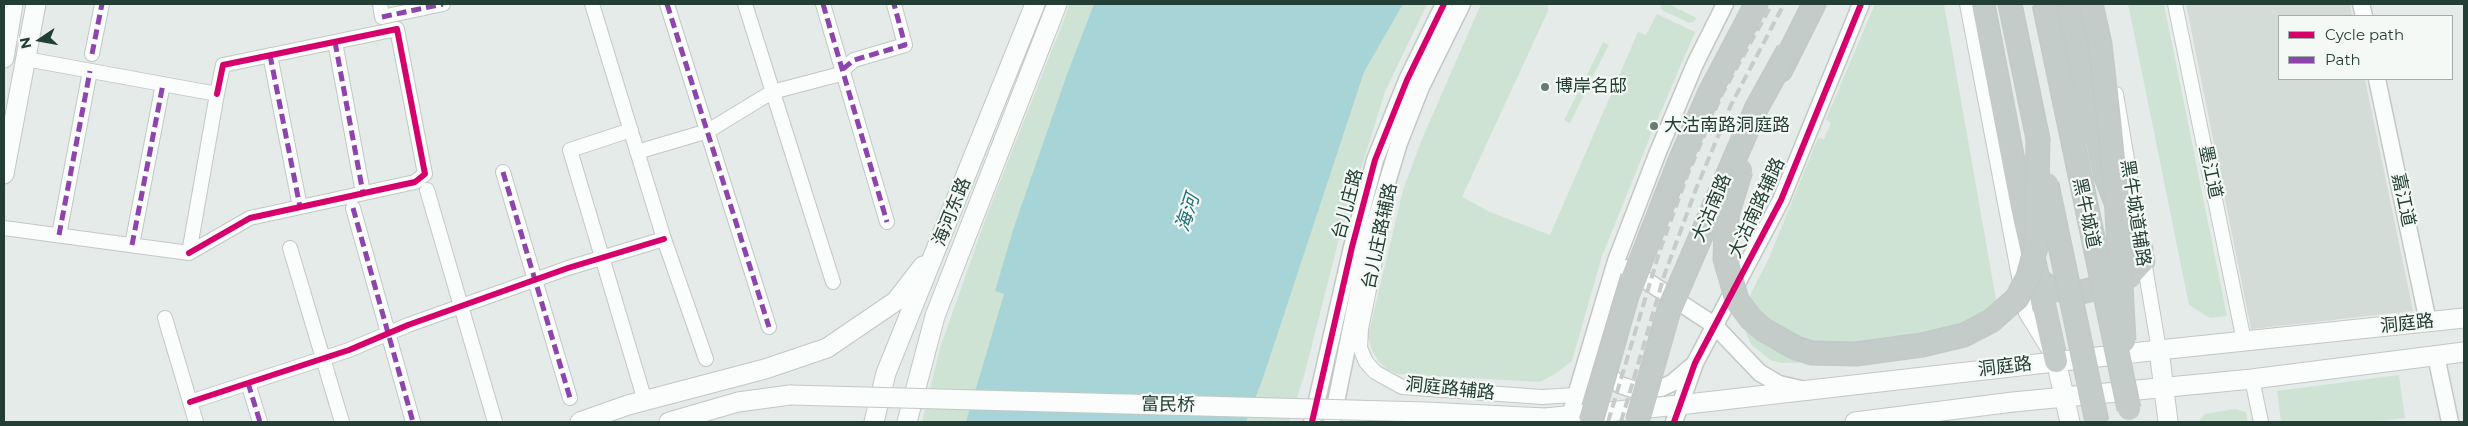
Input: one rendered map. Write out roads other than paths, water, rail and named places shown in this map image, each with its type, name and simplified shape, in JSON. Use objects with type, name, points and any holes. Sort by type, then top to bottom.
[{"type":"highway","points":[[1576,420],[1628,296],[1679,163],[1710,92],[1756,4]]},
{"type":"highway","name":"大沽南路","points":[[1637,422],[1669,310],[1757,107],[1814,4]]},
{"type":"highway","points":[[1983,4],[2022,207],[2056,361]]},
{"type":"highway","name":"黑牛城道","points":[[2010,4],[2097,422]]},
{"type":"highway","name":"黑牛城道","points":[[2044,4],[2130,416]]},
{"type":"highway","points":[[2037,278],[2051,289],[2082,292],[2129,276],[2142,255],[2113,198],[2097,142],[2069,4]]},
{"type":"highway","points":[[2091,4],[2100,44],[2116,194],[2130,416]]},
{"type":"highway","points":[[1788,51],[1741,170],[1728,212],[1725,259],[1737,300],[1751,319],[1781,342],[1796,348],[1812,353],[1856,354],[1922,345],[1964,335],[2002,314],[2016,298],[2028,277],[2036,247],[2038,139]]},
{"type":"main road","points":[[4,58],[13,4]]},
{"type":"main road","points":[[4,174],[36,4]]},
{"type":"main road","name":"海河东路","points":[[874,422],[886,373],[1034,4]]},
{"type":"main road","name":"海河东路","points":[[907,422],[935,316],[1057,4]]},
{"type":"main road","points":[[580,422],[645,401],[766,369],[827,348],[896,301],[938,247]]},
{"type":"main road","name":"洞庭路","points":[[1545,418],[1576,420],[1676,414],[1804,389],[2464,318]]},
{"type":"main road","name":"黑牛城道辅路","points":[[2159,350],[2168,422]]},
{"type":"main road","name":"洞庭路","points":[[1855,422],[2013,402],[2064,399],[2252,379],[2464,352]]},
{"type":"main road","points":[[2056,361],[2070,422]]},
{"type":"main road","name":"富民桥","points":[[668,422],[738,402],[790,395],[1397,411],[1545,418]]},
{"type":"street","points":[[92,54],[102,4]]},
{"type":"street","points":[[380,4],[382,17],[443,4]]},
{"type":"street","points":[[592,4],[664,239],[706,358]]},
{"type":"street","points":[[667,4],[770,327]]},
{"type":"street","points":[[745,4],[833,282]]},
{"type":"street","points":[[823,4],[887,222]]},
{"type":"street","points":[[637,152],[708,131],[772,92],[837,75],[854,60],[905,46],[894,4]]},
{"type":"street","name":"台儿庄路","points":[[1312,422],[1352,247],[1375,160],[1407,80],[1444,4]]},
{"type":"street","name":"台儿庄路","points":[[1332,422],[1367,249],[1399,143],[1421,87],[1462,4]]},
{"type":"street","points":[[1576,420],[1575,396],[1616,261],[1658,152],[1695,64],[1725,4]]},
{"type":"street","name":"大沽南路辅路","points":[[1676,414],[1695,363],[1781,200],[1861,4]]},
{"type":"street","points":[[1967,4],[2026,313],[2056,361]]},
{"type":"street","name":"黑牛城道辅路","points":[[2101,4],[2159,350]]},
{"type":"street","name":"墨江道","points":[[2175,4],[2244,341]]},
{"type":"street","points":[[4,228],[189,253],[250,218],[415,182],[424,174],[397,29],[223,65],[189,253]]},
{"type":"street","points":[[335,42],[363,194]]},
{"type":"street","points":[[270,55],[300,207]]},
{"type":"street","points":[[26,59],[217,94]]},
{"type":"street","points":[[59,236],[90,70]]},
{"type":"street","name":"嘉江道","points":[[2377,80],[2428,322]]},
{"type":"street","points":[[132,245],[163,84]]},
{"type":"street","points":[[631,130],[570,150],[645,401]]},
{"type":"street","name":"台儿庄路辅路","points":[[1361,329],[1399,143]]},
{"type":"street","points":[[503,172],[570,398]]},
{"type":"street","points":[[427,190],[495,422]]},
{"type":"street","points":[[353,208],[414,422]]},
{"type":"street","points":[[190,402],[323,359],[536,279],[664,239]]},
{"type":"street","points":[[290,248],[342,422]]},
{"type":"street","points":[[1616,261],[1714,325],[1760,373],[1779,384],[1804,389]]},
{"type":"street","points":[[165,318],[196,422]]},
{"type":"street","name":"洞庭路辅路","points":[[1361,329],[1360,348],[1366,362],[1375,372],[1402,387],[1542,398],[1575,396]]},
{"type":"street","points":[[1595,332],[1602,362],[1611,378],[1620,385],[1636,390],[1661,388],[1681,377],[1695,363]]},
{"type":"street","points":[[2436,356],[2450,422]]},
{"type":"street","points":[[2252,379],[2261,422]]},
{"type":"street","points":[[248,383],[260,422]]},
{"type":"water","name":"海河","points":[[1094,4],[1403,4],[1364,72],[1263,378],[1246,422],[966,422],[1004,294],[995,291],[1014,227],[1066,77]]},
{"type":"railway","points":[[1608,422],[1659,253],[1687,176],[1721,96],[1772,4]]},
{"type":"railway","points":[[1621,422],[1664,276],[1696,189],[1731,105],[1784,4]]},
{"type":"place","name":"博岸名邸","points":[[1545,87]]},
{"type":"place","name":"大沽南路洞庭路","points":[[1654,126]]}]
